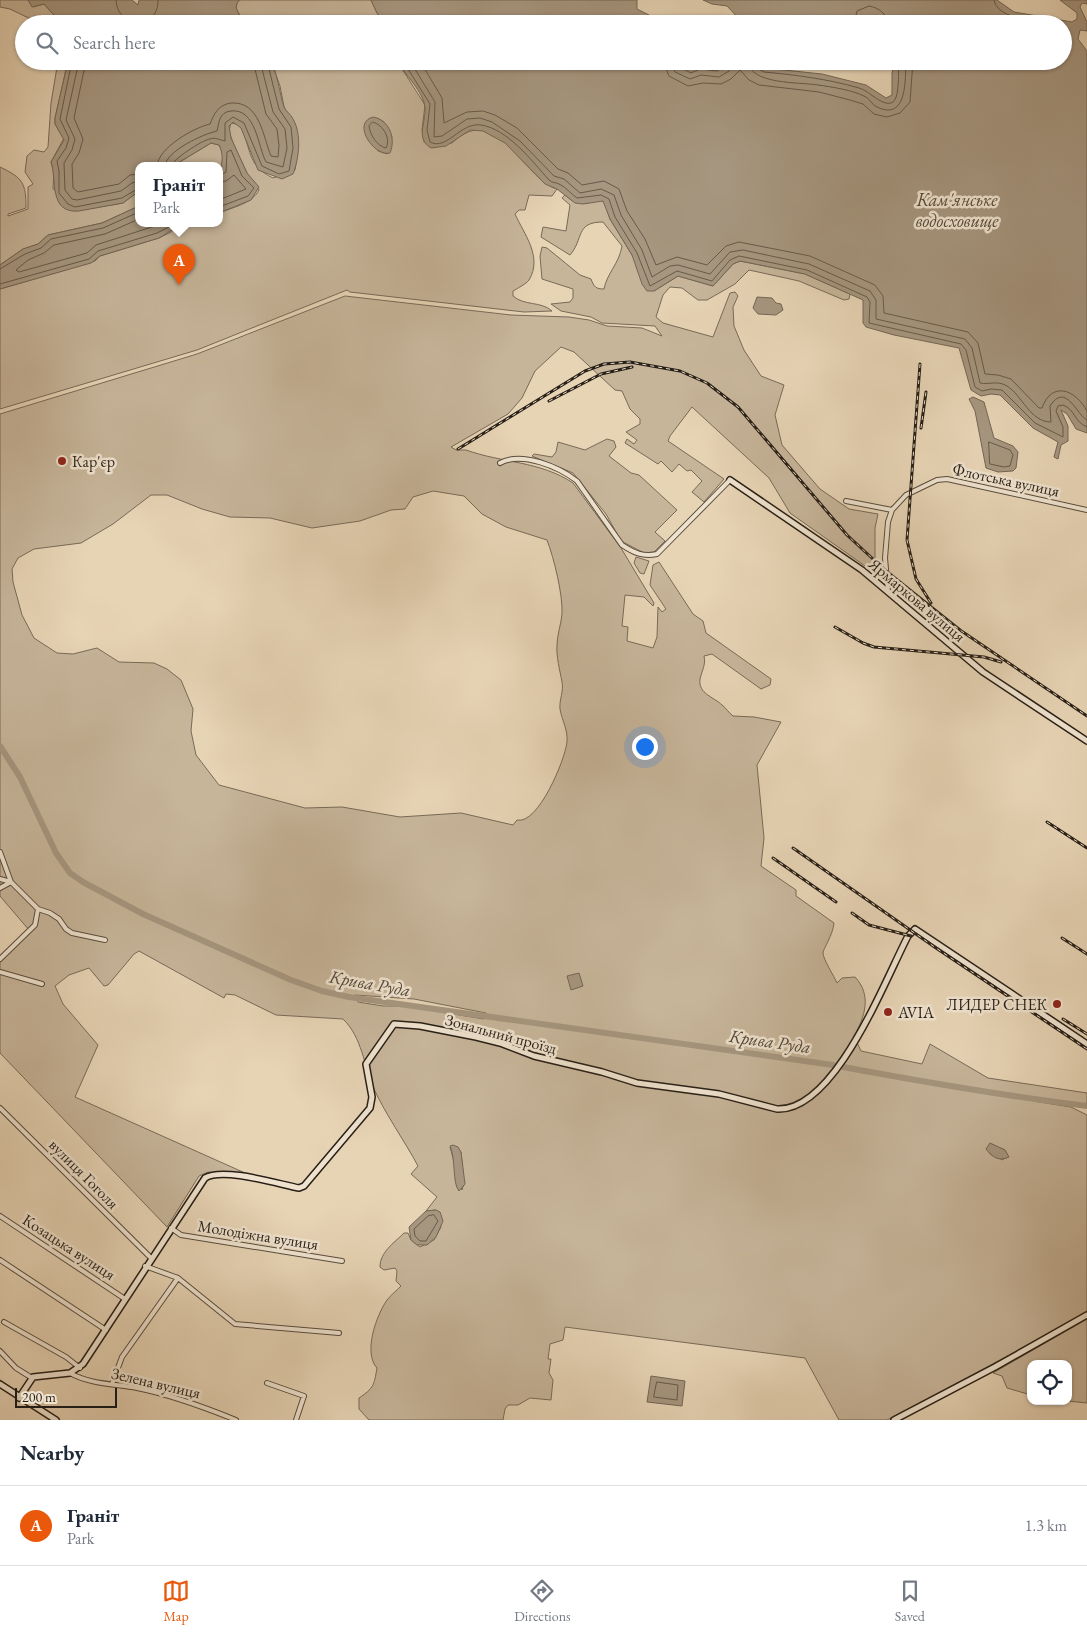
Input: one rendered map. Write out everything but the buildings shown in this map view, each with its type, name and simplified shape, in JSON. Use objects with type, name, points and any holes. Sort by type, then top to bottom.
[{"type":"street","points":[[500,463],[509,458],[524,458],[568,474],[577,481],[622,545],[632,551],[649,556],[657,554],[730,480]]},
{"type":"street","name":"Флотська вулиця","points":[[892,510],[906,495],[942,479],[1087,510]]},
{"type":"street","name":"Ярмаркова вулиця","points":[[730,480],[862,570],[983,672],[1087,741]]},
{"type":"street","points":[[846,501],[892,510],[888,522],[885,558],[888,591]]},
{"type":"street","points":[[0,852],[11,882],[38,909],[59,919],[66,929],[72,933],[105,940]]},
{"type":"street","points":[[0,879],[11,882]]},
{"type":"street","points":[[0,888],[11,882]]},
{"type":"street","points":[[0,959],[34,925],[38,909]]},
{"type":"street","name":"Зональний проїзд","points":[[171,1228],[198,1187],[207,1177],[231,1176],[302,1188],[370,1108],[372,1097],[366,1064],[394,1024],[420,1026],[476,1037],[500,1043],[534,1056],[602,1072],[636,1083],[719,1094],[780,1110],[796,1106],[822,1088],[857,1036],[908,936],[916,929],[1087,1044]]},
{"type":"street","points":[[0,972],[42,984]]},
{"type":"street","name":"вулиця Гоголя","points":[[0,1108],[151,1258]]},
{"type":"street","name":"Козацька вулиця","points":[[0,1216],[125,1299]]},
{"type":"street","points":[[0,1351],[16,1368],[32,1378],[70,1373],[80,1368],[171,1228]]},
{"type":"street","name":"Молодіжна вулиця","points":[[171,1228],[181,1235],[342,1261]]},
{"type":"street","points":[[0,1260],[106,1330]]},
{"type":"street","points":[[145,1266],[178,1278],[235,1324],[339,1333]]},
{"type":"street","points":[[112,1384],[122,1357],[178,1278]]},
{"type":"street","points":[[894,1420],[1002,1363],[1087,1315]]},
{"type":"street","points":[[4,1322],[66,1357],[80,1368]]},
{"type":"street","name":"Зелена вулиця","points":[[70,1373],[199,1404],[236,1420]]},
{"type":"street","points":[[19,1398],[32,1378]]},
{"type":"street","points":[[267,1383],[304,1396],[296,1420]]},
{"type":"street","points":[[0,1384],[19,1398],[56,1420]]},
{"type":"shaded area","points":[[0,0],[28,0],[33,7],[44,4],[54,15],[22,15],[0,7]]},
{"type":"shaded area","points":[[240,0],[371,0],[379,15],[240,15],[236,8]]},
{"type":"shaded area","points":[[56,70],[66,70],[55,118],[55,124],[64,138],[51,162],[54,172],[53,189],[87,209],[123,203],[135,194],[135,208],[102,223],[48,235],[38,244],[23,249],[0,265],[0,167],[22,182],[25,193],[26,208],[8,214],[8,216],[28,209],[28,187],[33,184],[25,172],[27,156],[34,150],[44,152],[48,147],[51,103]]},
{"type":"shaded area","points":[[274,70],[403,70],[425,105],[422,130],[424,142],[452,143],[468,132],[483,130],[496,136],[509,146],[545,183],[557,189],[552,196],[529,195],[525,210],[519,210],[515,214],[531,246],[534,263],[529,280],[513,291],[513,296],[552,311],[524,312],[350,292],[347,290],[197,350],[0,409],[0,289],[95,261],[100,256],[159,238],[177,227],[223,227],[223,212],[247,202],[259,190],[247,173],[233,143],[229,131],[231,123],[240,125],[254,162],[258,168],[273,178],[295,170],[298,149],[296,127],[284,107]],"holes":[[[377,118],[384,122],[392,137],[387,154],[378,151]]]},
{"type":"shaded area","points":[[211,143],[219,145],[223,156],[223,162],[180,162]]},
{"type":"shaded area","points":[[565,195],[578,203],[590,203],[601,200],[605,202],[610,219],[654,291],[678,276],[713,286],[733,264],[740,261],[805,274],[850,294],[849,299],[844,300],[799,281],[749,270],[735,284],[707,300],[698,300],[682,288],[670,287],[663,295],[656,317],[663,323],[713,337],[730,293],[735,292],[738,296],[733,307],[734,326],[744,350],[761,376],[784,385],[775,415],[782,445],[820,489],[849,509],[878,514],[875,528],[875,573],[790,513],[769,478],[692,407],[668,441],[724,479],[704,502],[692,492],[702,481],[691,470],[687,471],[679,464],[672,472],[661,461],[658,464],[625,443],[627,439],[634,444],[637,440],[626,432],[640,424],[640,419],[630,409],[622,391],[615,390],[574,352],[561,347],[535,371],[522,398],[508,414],[451,447],[456,450],[466,450],[493,458],[534,466],[547,470],[573,483],[621,548],[654,603],[653,606],[644,597],[625,595],[622,626],[628,627],[627,641],[653,648],[657,637],[658,607],[662,612],[666,609],[650,585],[653,565],[659,562],[693,614],[703,621],[706,633],[771,679],[770,685],[761,689],[712,654],[704,656],[700,684],[707,695],[719,702],[733,716],[754,717],[781,722],[757,765],[764,838],[761,866],[796,890],[796,896],[834,923],[823,951],[823,956],[837,983],[842,978],[855,977],[864,991],[864,1014],[854,1036],[861,1051],[922,1064],[930,1044],[988,1078],[1087,1093],[1087,1105],[1035,1098],[1033,1101],[1071,1107],[1087,1115],[1087,1312],[887,1420],[839,1420],[805,1358],[565,1327],[563,1340],[550,1344],[548,1359],[551,1359],[549,1373],[553,1380],[551,1400],[530,1398],[518,1405],[508,1405],[505,1409],[503,1420],[369,1420],[359,1409],[359,1398],[370,1389],[375,1378],[377,1368],[371,1353],[371,1344],[375,1325],[389,1298],[401,1286],[396,1281],[397,1271],[395,1268],[384,1270],[380,1267],[382,1257],[388,1248],[404,1233],[408,1233],[411,1240],[420,1247],[434,1240],[441,1227],[436,1210],[426,1211],[437,1197],[411,1174],[418,1166],[379,1099],[359,1043],[343,1019],[276,1015],[235,995],[226,994],[224,998],[139,951],[134,954],[108,985],[104,986],[89,968],[69,975],[55,986],[63,1004],[98,1045],[75,1097],[254,1177],[208,1172],[199,1176],[167,1227],[0,1053],[0,958],[29,930],[0,896],[0,414],[197,354],[345,296],[511,315],[569,317],[589,320],[607,326],[642,328],[662,336],[655,326],[602,323],[591,317],[561,311],[551,304],[570,302],[573,298],[573,289],[542,279],[540,256],[542,247],[547,248],[580,275],[591,279],[596,287],[604,289],[622,246],[603,222],[594,223],[584,228],[570,255],[541,237],[543,227],[566,231],[570,205],[562,198]],"holes":[[[433,491],[464,496],[482,514],[506,527],[547,540],[552,556],[560,587],[562,606],[557,649],[562,685],[560,709],[567,733],[567,742],[556,776],[542,802],[525,819],[517,820],[513,825],[461,813],[400,817],[342,807],[305,808],[219,785],[196,755],[191,731],[193,709],[181,680],[167,669],[154,663],[119,662],[97,648],[73,654],[57,653],[34,638],[22,615],[13,582],[12,569],[18,558],[34,549],[81,543],[113,524],[151,495],[167,495],[202,509],[230,517],[270,518],[312,528],[360,521],[391,510],[405,509],[413,497]],[[355,995],[414,999],[486,1013],[484,1019],[404,1006],[383,1006],[358,1002]],[[990,1144],[1005,1150],[1003,1160],[990,1154]],[[450,1147],[461,1152],[464,1184],[462,1190]]]},
{"type":"shaded area","points":[[607,439],[614,441],[616,447],[609,456],[631,473],[639,475],[677,510],[655,532],[665,541],[654,552],[644,553],[621,541],[606,514],[573,473],[532,456],[534,454],[552,457],[556,452],[558,442],[585,450]]},
{"type":"shaded area","points":[[636,557],[649,561],[644,574],[640,573],[634,563]]},
{"type":"shaded area","points":[[1087,1319],[1087,1403],[1072,1401],[1072,1360],[1027,1360],[1027,1394],[1007,1388],[1002,1376],[993,1373]]},
{"type":"water","points":[[28,0],[132,0],[138,5],[139,0],[240,0],[236,8],[240,15],[54,15],[44,4],[32,7]]},
{"type":"water","points":[[371,0],[637,0],[637,9],[649,15],[379,15]]},
{"type":"water","name":"Кам'янське водосховище","points":[[703,0],[997,0],[1014,12],[1031,15],[736,15],[727,6],[712,4]]},
{"type":"water","name":"Кам'янське водосховище","points":[[1060,0],[1087,0],[1087,4],[1082,3],[1080,7],[1087,22],[1087,31],[1080,30],[1078,39],[1087,51],[1087,433],[1076,429],[1067,414],[1061,410],[1068,426],[1068,441],[1061,445],[1058,459],[1054,457],[1058,442],[1033,428],[1000,395],[981,396],[971,390],[959,348],[894,335],[866,327],[863,323],[863,300],[805,274],[740,261],[733,264],[713,286],[678,276],[654,291],[647,291],[642,284],[632,255],[610,219],[603,201],[583,204],[575,203],[557,189],[545,184],[505,143],[483,131],[470,130],[446,146],[431,148],[426,144],[422,135],[425,114],[424,102],[404,70],[784,70],[822,74],[866,85],[886,98],[892,95],[893,70],[1072,70],[1072,22],[1077,19],[1077,13]]},
{"type":"water","points":[[66,70],[274,70],[284,107],[292,117],[298,132],[297,161],[293,174],[282,179],[258,170],[241,128],[233,122],[229,126],[231,138],[247,173],[259,187],[251,200],[223,211],[222,153],[219,145],[211,143],[180,162],[135,162],[135,194],[123,203],[79,211],[69,210],[62,207],[58,201],[51,162],[64,140],[55,124]]},
{"type":"water","points":[[373,117],[384,122],[390,131],[392,148],[390,153],[378,150],[367,139],[364,126],[367,120]]},
{"type":"water","points":[[135,208],[135,227],[177,227],[159,238],[100,256],[91,263],[0,289],[0,265],[23,249],[38,244],[48,235],[102,223]]},
{"type":"water","points":[[757,297],[772,298],[776,303],[781,304],[783,310],[776,315],[758,314],[753,308]]},
{"type":"water","points":[[973,397],[984,402],[994,438],[1013,446],[1018,452],[1016,468],[1013,471],[998,472],[986,468],[975,411],[969,399]]},
{"type":"water","points":[[579,973],[583,986],[571,990],[567,976]]},
{"type":"water","points":[[990,1143],[1005,1150],[1009,1157],[999,1159],[993,1156],[986,1149]]},
{"type":"water","points":[[450,1146],[458,1147],[461,1152],[465,1184],[459,1191],[455,1182]]},
{"type":"water","points":[[436,1210],[440,1212],[443,1221],[436,1237],[427,1245],[417,1245],[411,1240],[409,1227],[426,1211]]},
{"type":"water","points":[[651,1376],[685,1381],[682,1406],[647,1402]]},
{"type":"waterway","name":"Крива Руда","points":[[0,746],[20,777],[56,853],[70,873],[143,914],[291,980],[322,991],[349,997],[833,1065]]},
{"type":"waterway","name":"Крива Руда","points":[[843,1067],[1026,1098],[1087,1106]]},
{"type":"railway","points":[[458,449],[585,371],[604,364],[630,362],[680,371],[707,383],[738,407],[847,535],[886,571],[960,630]]},
{"type":"railway","points":[[920,364],[907,540],[916,579],[931,603]]},
{"type":"railway","points":[[549,401],[601,374],[632,367]]},
{"type":"railway","points":[[921,428],[926,392]]},
{"type":"railway","points":[[954,626],[1087,716]]},
{"type":"railway","points":[[835,627],[874,647],[984,657],[1001,662]]},
{"type":"railway","points":[[1047,822],[1087,848]]},
{"type":"railway","points":[[793,848],[936,948],[1087,1049]]},
{"type":"railway","points":[[773,858],[836,902]]},
{"type":"railway","points":[[852,913],[869,925],[911,936]]},
{"type":"railway","points":[[1062,938],[1087,954]]},
{"type":"railway","points":[[1063,1019],[1087,1034]]},
{"type":"place","name":"Граніт","points":[[179,285]]},
{"type":"place","name":"Кар'єр","points":[[62,461]]},
{"type":"place","name":"ЛИДЕР СНЕК","points":[[1057,1004]]},
{"type":"place","name":"AVIA","points":[[888,1012]]}]
